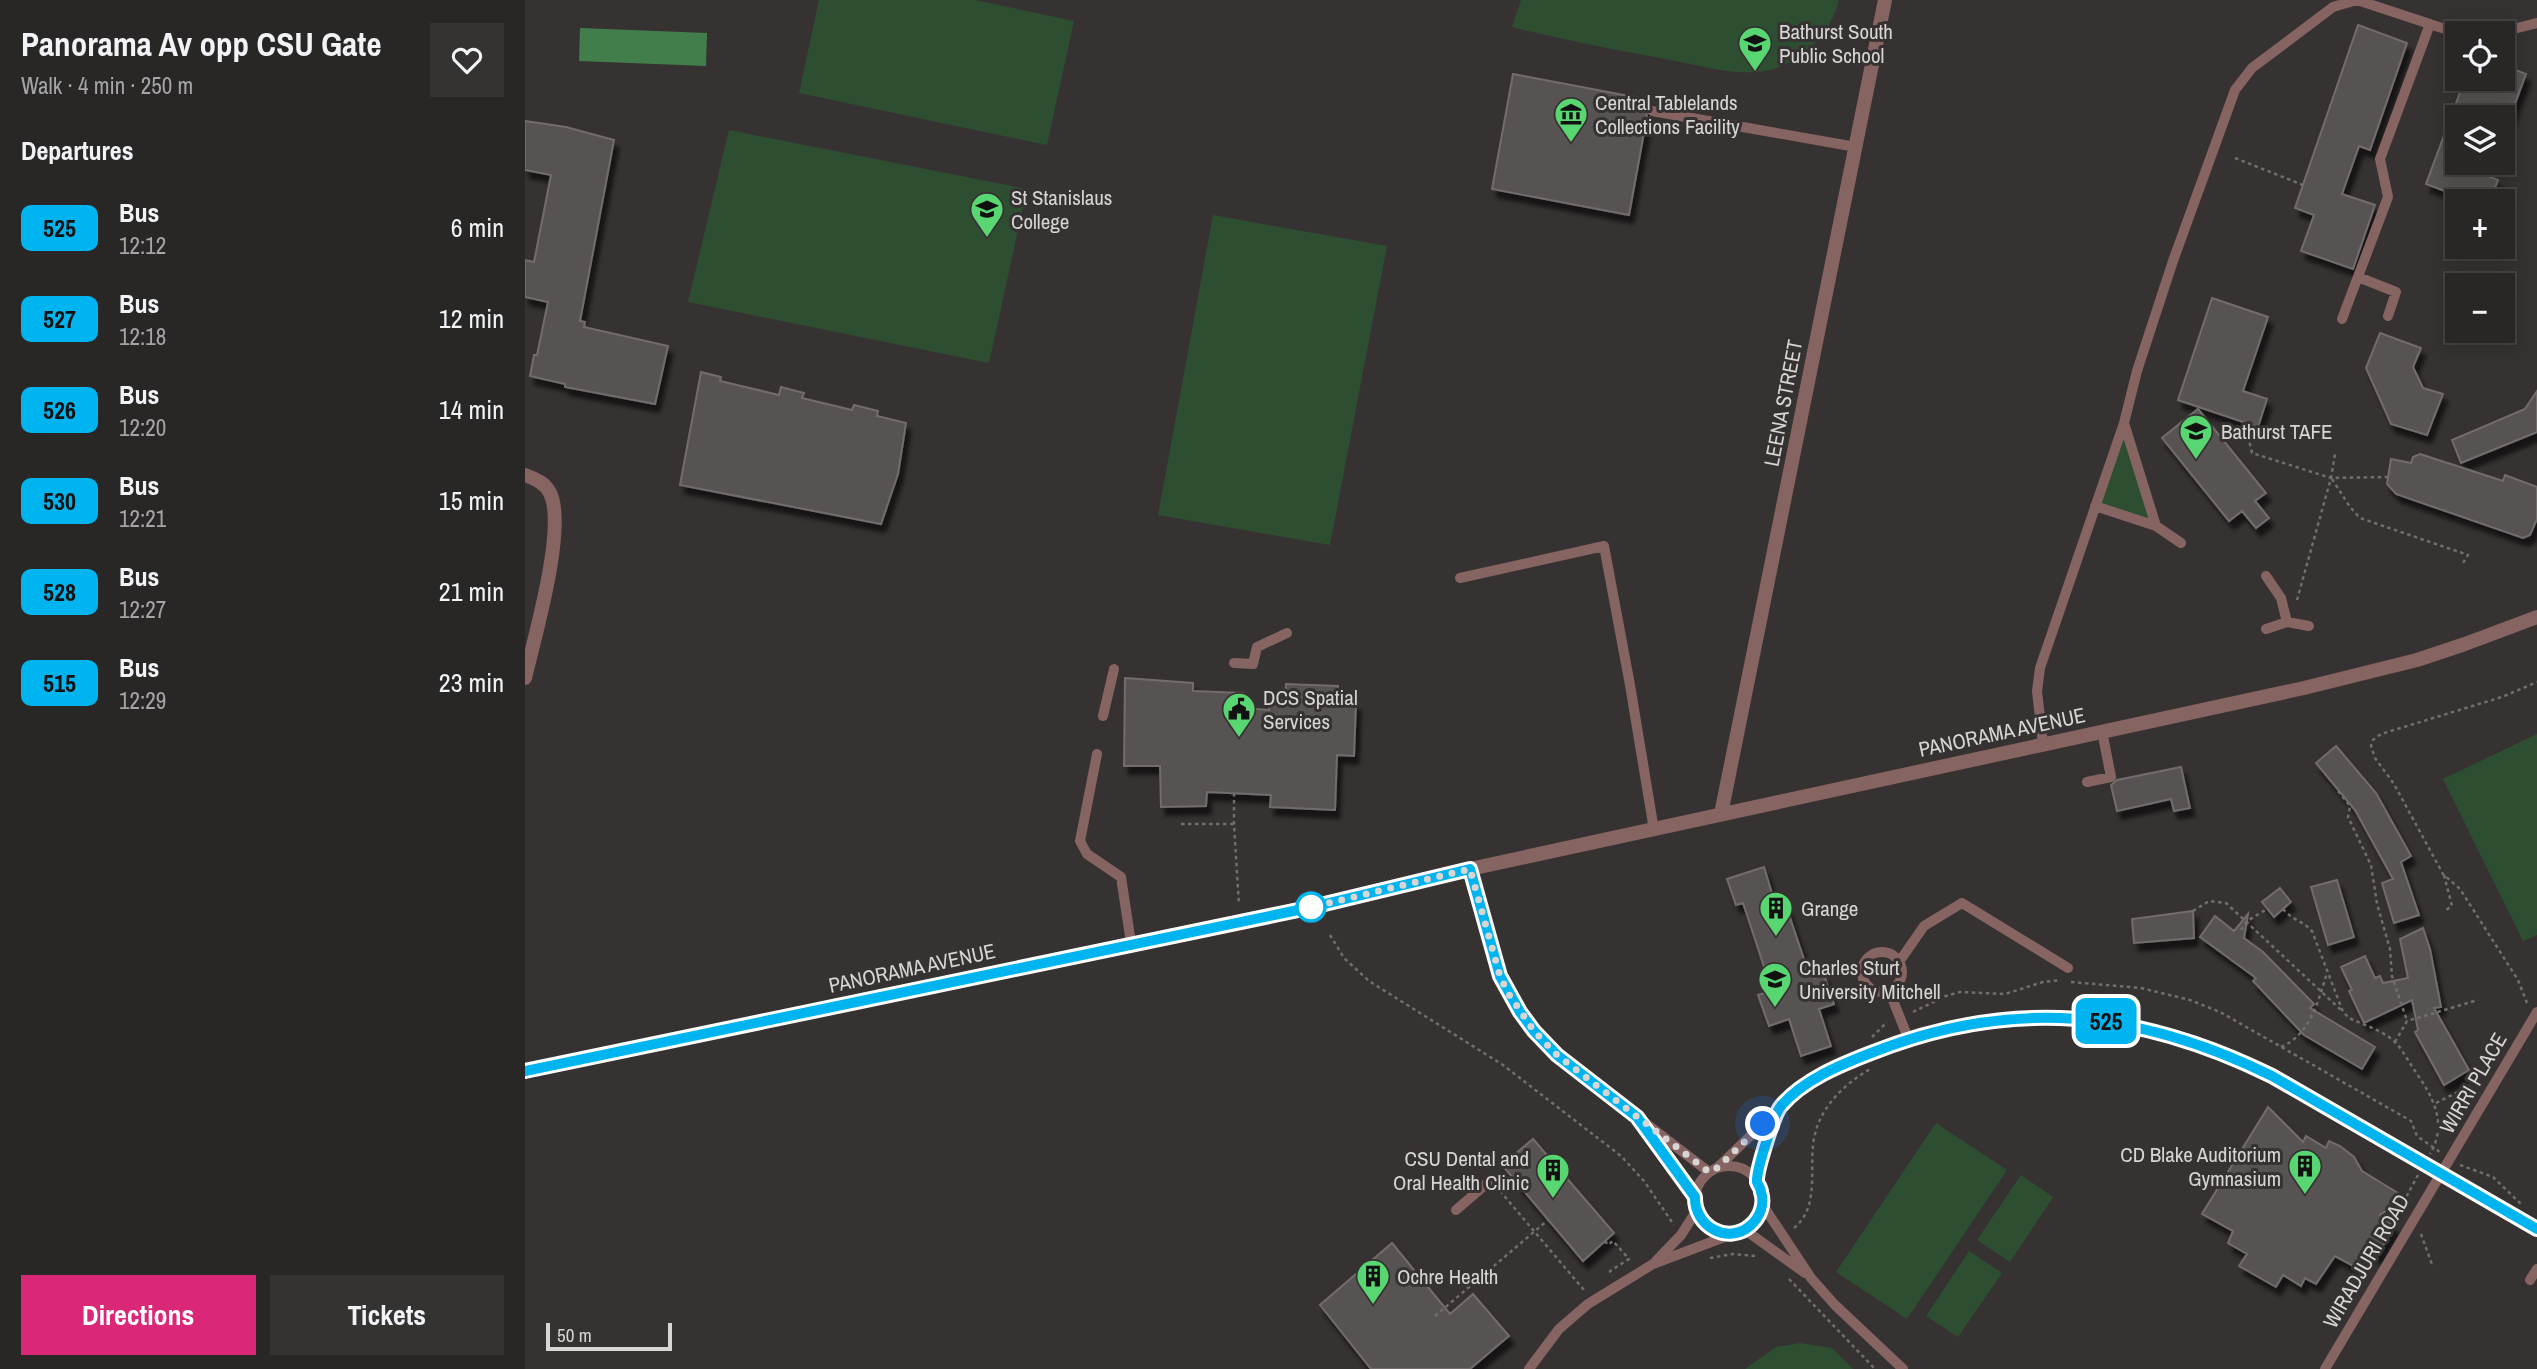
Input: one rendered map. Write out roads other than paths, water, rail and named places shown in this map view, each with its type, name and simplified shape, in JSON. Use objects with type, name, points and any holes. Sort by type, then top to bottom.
[{"type":"street","name":"LEENA STREET","points":[[1721,814],[1885,0]]},
{"type":"street","points":[[525,475],[540,481],[549,491],[556,511],[550,562],[525,678]]},
{"type":"street","name":"PANORAMA AVENUE","points":[[525,1071],[1308,908],[1470,869],[2304,688],[2417,660],[2537,617]]},
{"type":"lane","points":[[2043,745],[2037,680],[2124,423],[2137,371],[2173,261],[2235,90],[2252,68],[2333,8],[2357,1],[2445,29]]},
{"type":"lane","points":[[2515,28],[2537,23]]},
{"type":"lane","points":[[2342,319],[2388,197],[2380,159],[2430,24]]},
{"type":"lane","points":[[1652,111],[1856,147]]},
{"type":"lane","points":[[2358,277],[2396,292],[2388,316]]},
{"type":"lane","points":[[2124,423],[2156,526]]},
{"type":"lane","points":[[2095,506],[2156,526],[2181,543]]},
{"type":"lane","points":[[1460,578],[1604,546],[1654,830]]},
{"type":"lane","points":[[2266,576],[2281,598],[2287,622]]},
{"type":"lane","points":[[2266,629],[2287,622],[2309,626]]},
{"type":"lane","points":[[1234,663],[1253,664],[1257,648],[1287,633]]},
{"type":"lane","points":[[1103,716],[1114,669]]},
{"type":"lane","points":[[2087,782],[2111,777],[2102,731]]},
{"type":"lane","points":[[1097,754],[1080,841],[1087,854],[1122,877],[1131,943]]},
{"type":"lane","points":[[1470,869],[1500,976],[1534,1031],[1557,1055],[1637,1117],[1713,1170],[1728,1166],[1749,1173],[1762,1192],[1759,1214],[1740,1232],[1653,1264],[1596,1299],[1559,1329],[1529,1369]]},
{"type":"lane","points":[[1899,962],[1924,926],[1962,903],[2068,968]]},
{"type":"lane","points":[[1887,953],[1899,962],[1901,978],[1889,990],[1882,992],[1868,986],[1862,973],[1863,965],[1872,954],[1887,953]]},
{"type":"lane","points":[[1889,990],[1908,1038]]},
{"type":"lane","name":"WIRRI PLACE","points":[[2441,1174],[2537,1012]]},
{"type":"lane","points":[[1695,1197],[1702,1179],[1804,1086],[1865,1055],[1908,1038],[1961,1024],[2025,1017],[2084,1018],[2155,1030],[2220,1051],[2263,1071],[2537,1230]]},
{"type":"lane","points":[[1757,1181],[1762,1155],[1778,1109]]},
{"type":"lane","points":[[1637,1117],[1695,1197],[1697,1210],[1707,1226],[1725,1234],[1740,1232],[1768,1247],[1811,1278]]},
{"type":"lane","name":"WIRADJURI ROAD","points":[[2325,1369],[2441,1174]]},
{"type":"lane","points":[[1456,1210],[1492,1179]]},
{"type":"lane","points":[[1762,1204],[1811,1278],[1835,1306],[1903,1369]]},
{"type":"lane","points":[[1653,1264],[1681,1235],[1697,1210]]},
{"type":"lane","points":[[2531,1280],[2537,1269]]},
{"type":"place","name":"Bathurst South Public School","points":[[1755,73]]},
{"type":"place","name":"Central Tablelands Collections Facility","points":[[1571,144]]},
{"type":"place","name":"St Stanislaus College","points":[[987,239]]},
{"type":"place","name":"Bathurst TAFE","points":[[2196,461]]},
{"type":"place","name":"DCS Spatial Services","points":[[1239,739]]},
{"type":"place","name":"Grange","points":[[1776,938]]},
{"type":"place","name":"Charles Sturt University Mitchell","points":[[1775,1009]]},
{"type":"place","name":"CD Blake Auditorium Gymnasium","points":[[2305,1196]]},
{"type":"place","name":"CSU Dental and Oral Health Clinic","points":[[1553,1200]]},
{"type":"place","name":"Ochre Health","points":[[1373,1306]]}]
